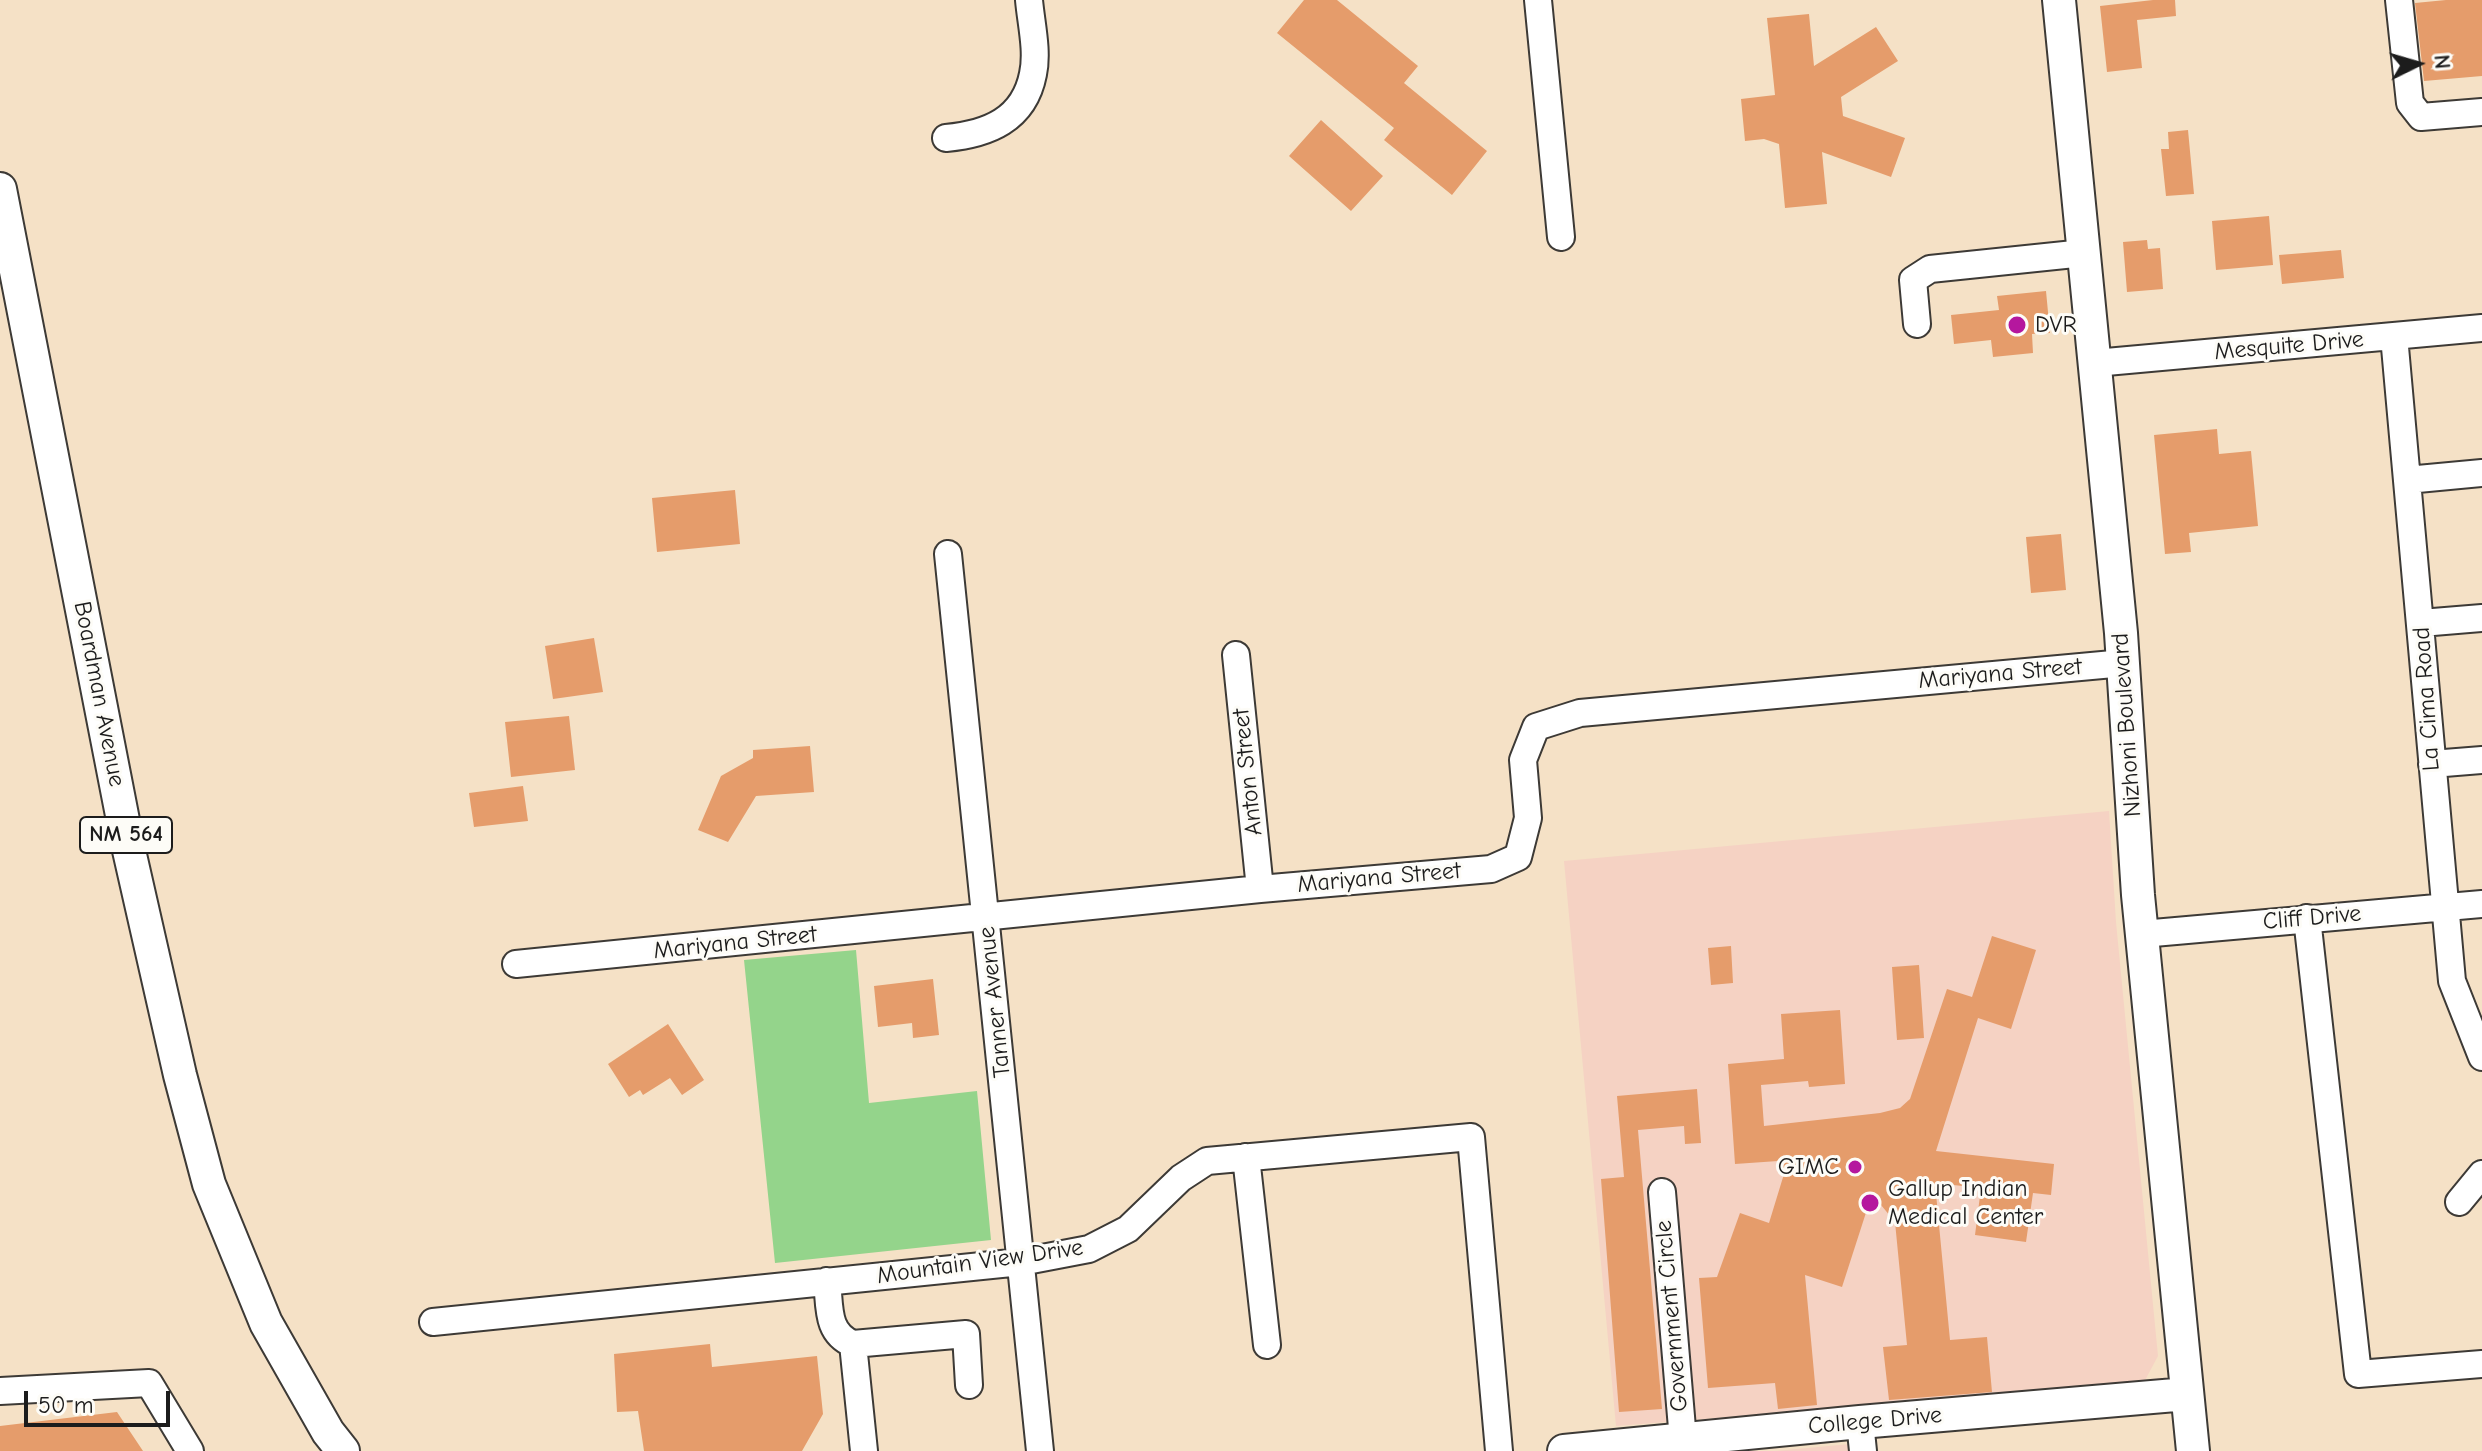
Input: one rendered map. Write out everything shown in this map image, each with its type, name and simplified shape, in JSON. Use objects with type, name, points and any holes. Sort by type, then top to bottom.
[{"type":"main road","name":"Nizhoni Boulevard","points":[[2059,0],[2124,663],[2142,934],[2193,1451]]},
{"type":"main road","name":"Boardman Avenue","points":[[0,189],[128,846],[180,1075],[209,1184],[266,1323],[328,1432],[343,1451]]},
{"type":"main road","name":"College Drive","points":[[1564,1451],[1683,1440],[1862,1436],[2187,1394]]},
{"type":"street","points":[[946,138],[986,132],[1006,120],[1023,102],[1033,73],[1029,0]]},
{"type":"street","points":[[1538,0],[1561,237]]},
{"type":"street","points":[[2399,0],[2410,103],[2421,117],[2482,112]]},
{"type":"street","points":[[1917,324],[1913,280],[1930,269],[2084,253]]},
{"type":"street","name":"Mesquite Drive","points":[[2095,363],[2482,328]]},
{"type":"street","name":"La Cima Road","points":[[2394,336],[2452,981],[2474,1024],[2482,1057]]},
{"type":"street","points":[[2407,480],[2482,473]]},
{"type":"street","name":"Tanner Avenue","points":[[948,554],[1040,1451]]},
{"type":"street","points":[[2421,623],[2482,618]]},
{"type":"street","name":"Anton Street","points":[[1236,655],[1260,889]]},
{"type":"street","name":"Mariyana Street","points":[[516,964],[1260,889],[1491,869],[1518,857],[1528,818],[1523,760],[1536,727],[1580,713],[2124,663]]},
{"type":"street","points":[[2432,764],[2482,760]]},
{"type":"street","name":"Cliff Drive","points":[[2142,934],[2482,904]]},
{"type":"street","points":[[2307,918],[2358,1374],[2482,1364]]},
{"type":"street","name":"Mountain View Drive","points":[[433,1322],[1021,1262],[1089,1249],[1128,1229],[1181,1178],[1207,1161],[1471,1137],[1499,1451]]},
{"type":"street","points":[[1246,1157],[1267,1345]]},
{"type":"street","points":[[2459,1202],[2482,1174]]},
{"type":"street","name":"Government Circle","points":[[1662,1192],[1683,1440]]},
{"type":"street","points":[[827,1281],[833,1327],[841,1339],[853,1344],[966,1334],[969,1385]]},
{"type":"street","points":[[853,1344],[864,1451]]},
{"type":"street","points":[[0,1391],[149,1383],[190,1451]]},
{"type":"shaded area","name":"Gallup Indian Medical Center","points":[[2109,811],[2116,922],[2158,1356],[2143,1384],[1616,1426],[1564,861]]},
{"type":"shaded area","points":[[1850,1444],[1851,1451],[1775,1451]]},
{"type":"green space","points":[[856,950],[869,1103],[977,1091],[991,1240],[775,1263],[744,960]]},
{"type":"building","points":[[1304,0],[1337,0],[1418,66],[1404,83],[1487,151],[1452,195],[1384,140],[1394,128],[1277,33]]},
{"type":"building","points":[[2175,0],[2176,16],[2137,20],[2142,68],[2107,72],[2100,6]]},
{"type":"building","points":[[2482,0],[2482,76],[2424,81],[2415,3]]},
{"type":"building","points":[[1809,14],[1814,66],[1876,27],[1898,61],[1841,97],[1843,116],[1905,138],[1891,177],[1822,152],[1827,204],[1785,208],[1779,144],[1764,139],[1745,141],[1741,99],[1775,95],[1767,18]]},
{"type":"building","points":[[1321,120],[1383,176],[1351,211],[1289,156]]},
{"type":"building","points":[[2188,130],[2194,194],[2166,196],[2161,149],[2169,149],[2168,132]]},
{"type":"building","points":[[2269,216],[2273,265],[2216,270],[2212,221]]},
{"type":"building","points":[[2147,240],[2148,249],[2160,248],[2163,289],[2127,292],[2123,242]]},
{"type":"building","points":[[2341,250],[2344,278],[2282,284],[2279,255]]},
{"type":"building","points":[[2046,291],[2050,333],[2032,334],[2033,353],[1993,357],[1991,340],[1954,344],[1951,315],[1999,310],[1997,296]]},
{"type":"building","points":[[2217,429],[2219,454],[2251,451],[2258,526],[2189,533],[2191,552],[2165,554],[2154,435]]},
{"type":"building","points":[[735,490],[740,544],[657,552],[652,498]]},
{"type":"building","points":[[2061,534],[2066,590],[2031,593],[2026,537]]},
{"type":"building","points":[[594,638],[603,692],[553,699],[545,646]]},
{"type":"building","points":[[569,716],[575,770],[511,777],[505,722]]},
{"type":"building","points":[[810,746],[814,792],[756,796],[728,842],[698,830],[721,776],[753,758],[753,750]]},
{"type":"building","points":[[523,786],[528,821],[474,827],[469,793]]},
{"type":"building","points":[[1992,936],[2036,950],[2011,1029],[1978,1018],[1936,1151],[2054,1164],[2051,1195],[2033,1193],[2026,1242],[1975,1235],[1981,1188],[1935,1183],[1950,1340],[1987,1337],[1992,1392],[1889,1400],[1883,1347],[1907,1345],[1895,1222],[1872,1194],[1842,1287],[1805,1275],[1817,1405],[1778,1409],[1775,1383],[1708,1388],[1699,1278],[1717,1277],[1740,1213],[1769,1223],[1784,1174],[1777,1172],[1778,1161],[1735,1164],[1728,1064],[1784,1059],[1781,1014],[1840,1010],[1845,1084],[1809,1087],[1808,1081],[1761,1085],[1764,1126],[1900,1108],[1910,1099],[1947,989],[1972,997]]},
{"type":"building","points":[[1731,946],[1733,983],[1711,985],[1708,948]]},
{"type":"building","points":[[1919,965],[1924,1038],[1897,1040],[1892,967]]},
{"type":"building","points":[[933,979],[939,1035],[913,1038],[912,1023],[878,1027],[874,986]]},
{"type":"building","points":[[668,1024],[704,1080],[682,1095],[670,1078],[643,1095],[640,1090],[629,1097],[608,1064]]},
{"type":"building","points":[[1697,1089],[1701,1143],[1685,1144],[1684,1126],[1638,1130],[1662,1409],[1619,1412],[1601,1179],[1624,1177],[1617,1096]]},
{"type":"building","points":[[710,1344],[712,1367],[817,1356],[823,1414],[802,1451],[644,1451],[638,1411],[617,1412],[614,1354]]},
{"type":"building","points":[[117,1412],[143,1451],[0,1451],[0,1426]]},
{"type":"place","name":"DVR","points":[[2017,325]]},
{"type":"place","name":"GIMC","points":[[1855,1167]]},
{"type":"place","name":"Gallup Indian Medical Center","points":[[1870,1203]]}]
